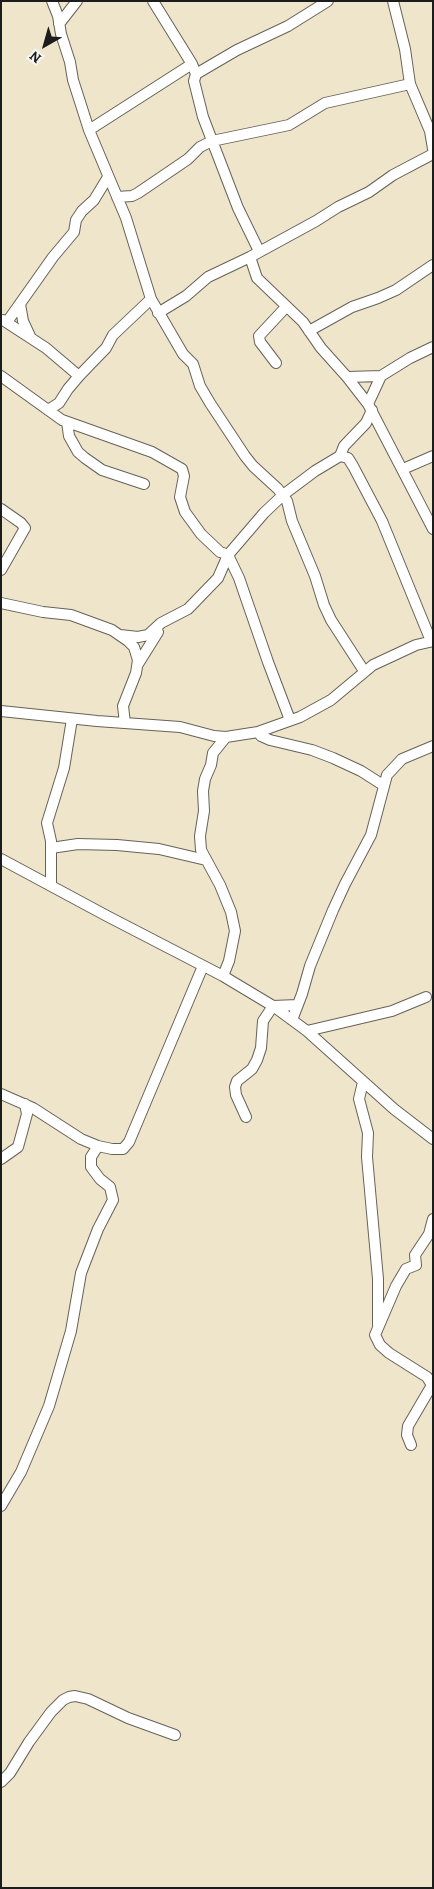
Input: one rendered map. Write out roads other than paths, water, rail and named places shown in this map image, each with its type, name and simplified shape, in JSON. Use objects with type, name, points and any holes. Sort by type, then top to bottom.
[{"type":"street","points":[[52,1],[58,16],[73,80],[89,130],[126,218],[151,299],[183,354],[193,364],[203,392],[244,456],[283,495],[324,605],[331,620],[364,671]]},
{"type":"street","points":[[59,24],[77,1]]},
{"type":"street","points":[[153,1],[194,69],[196,93],[203,118],[254,254],[257,278],[303,322],[321,348],[370,407],[433,529]]},
{"type":"street","points":[[89,130],[194,69],[288,26],[328,1]]},
{"type":"street","points":[[393,1],[405,49],[410,84],[430,131],[433,149]]},
{"type":"street","points":[[94,200],[116,196],[126,197],[138,193],[188,159],[200,147],[212,141],[289,125],[325,103],[410,84]]},
{"type":"street","points":[[158,312],[186,296],[208,277],[316,221],[338,207],[369,192],[393,175],[433,154]]},
{"type":"street","points":[[79,376],[61,359],[30,336],[4,321],[20,304],[53,257],[74,232],[76,220],[82,211],[94,200],[108,177]]},
{"type":"street","points":[[309,331],[352,307],[396,290],[433,265]]},
{"type":"street","points":[[48,410],[59,403],[79,376],[106,348],[113,335],[151,299]]},
{"type":"street","points":[[20,304],[23,321],[30,336]]},
{"type":"street","points":[[276,363],[260,342],[259,336],[286,307]]},
{"type":"street","points":[[347,377],[381,376],[410,358],[433,347]]},
{"type":"street","points":[[1,376],[65,421],[152,452],[182,469],[184,476],[180,497],[185,512],[201,534],[224,553],[239,578],[290,720]]},
{"type":"street","points":[[120,635],[143,636],[188,609],[218,578],[224,553],[283,495],[315,471],[340,456],[344,446],[366,423],[381,376]]},
{"type":"street","points":[[59,403],[69,436],[78,452],[102,470],[144,484]]},
{"type":"street","points":[[2,713],[180,727],[226,737],[258,732],[300,717],[330,700],[373,665],[432,641],[382,521],[348,458],[340,456]]},
{"type":"street","points":[[402,469],[433,456]]},
{"type":"street","points":[[1,509],[21,522],[25,528],[1,570]]},
{"type":"street","points":[[2,606],[72,615],[93,622],[120,635],[134,647],[138,664]]},
{"type":"street","points":[[125,723],[123,706],[138,664],[146,654],[151,641],[166,621]]},
{"type":"street","points":[[51,885],[51,848],[47,823],[64,768],[72,719]]},
{"type":"street","points":[[202,732],[213,753]]},
{"type":"street","points":[[258,732],[261,736],[270,740],[312,750],[333,758],[361,771],[383,786]]},
{"type":"street","points":[[223,976],[230,961],[235,931],[231,912],[220,885],[201,850],[200,836],[204,811],[203,791],[205,779],[211,765],[213,753],[226,737]]},
{"type":"street","points":[[292,1020],[310,966],[337,901],[371,836],[387,775],[396,764],[409,755],[433,746]]},
{"type":"street","points":[[51,848],[78,844],[117,845],[159,849],[206,860]]},
{"type":"street","points":[[1,858],[223,976],[273,1006],[307,1031],[394,1109],[433,1138]]},
{"type":"street","points":[[1,1094],[98,1146],[119,1150],[125,1148],[203,966]]},
{"type":"street","points":[[307,1031],[392,1011],[426,997]]},
{"type":"street","points":[[273,1006],[297,1006]]},
{"type":"street","points":[[246,1117],[236,1095],[235,1087],[237,1081],[252,1069],[257,1060],[263,1021],[273,1006]]},
{"type":"street","points":[[363,1082],[359,1099],[368,1133],[367,1157],[378,1278],[378,1326]]},
{"type":"street","points":[[1,1159],[18,1147],[28,1109]]},
{"type":"street","points":[[1,1506],[21,1472],[49,1406],[71,1331],[81,1273],[98,1229],[113,1200],[110,1187],[100,1179],[91,1167],[91,1157],[98,1146]]},
{"type":"street","points":[[411,1445],[407,1435],[408,1426],[432,1385],[427,1377],[389,1353],[380,1344],[375,1334],[396,1286],[406,1269],[416,1265],[415,1255],[429,1234],[433,1219]]},
{"type":"street","points":[[1,1782],[10,1774],[29,1742],[51,1712],[69,1697],[75,1696],[88,1699],[128,1718],[175,1735]]}]
